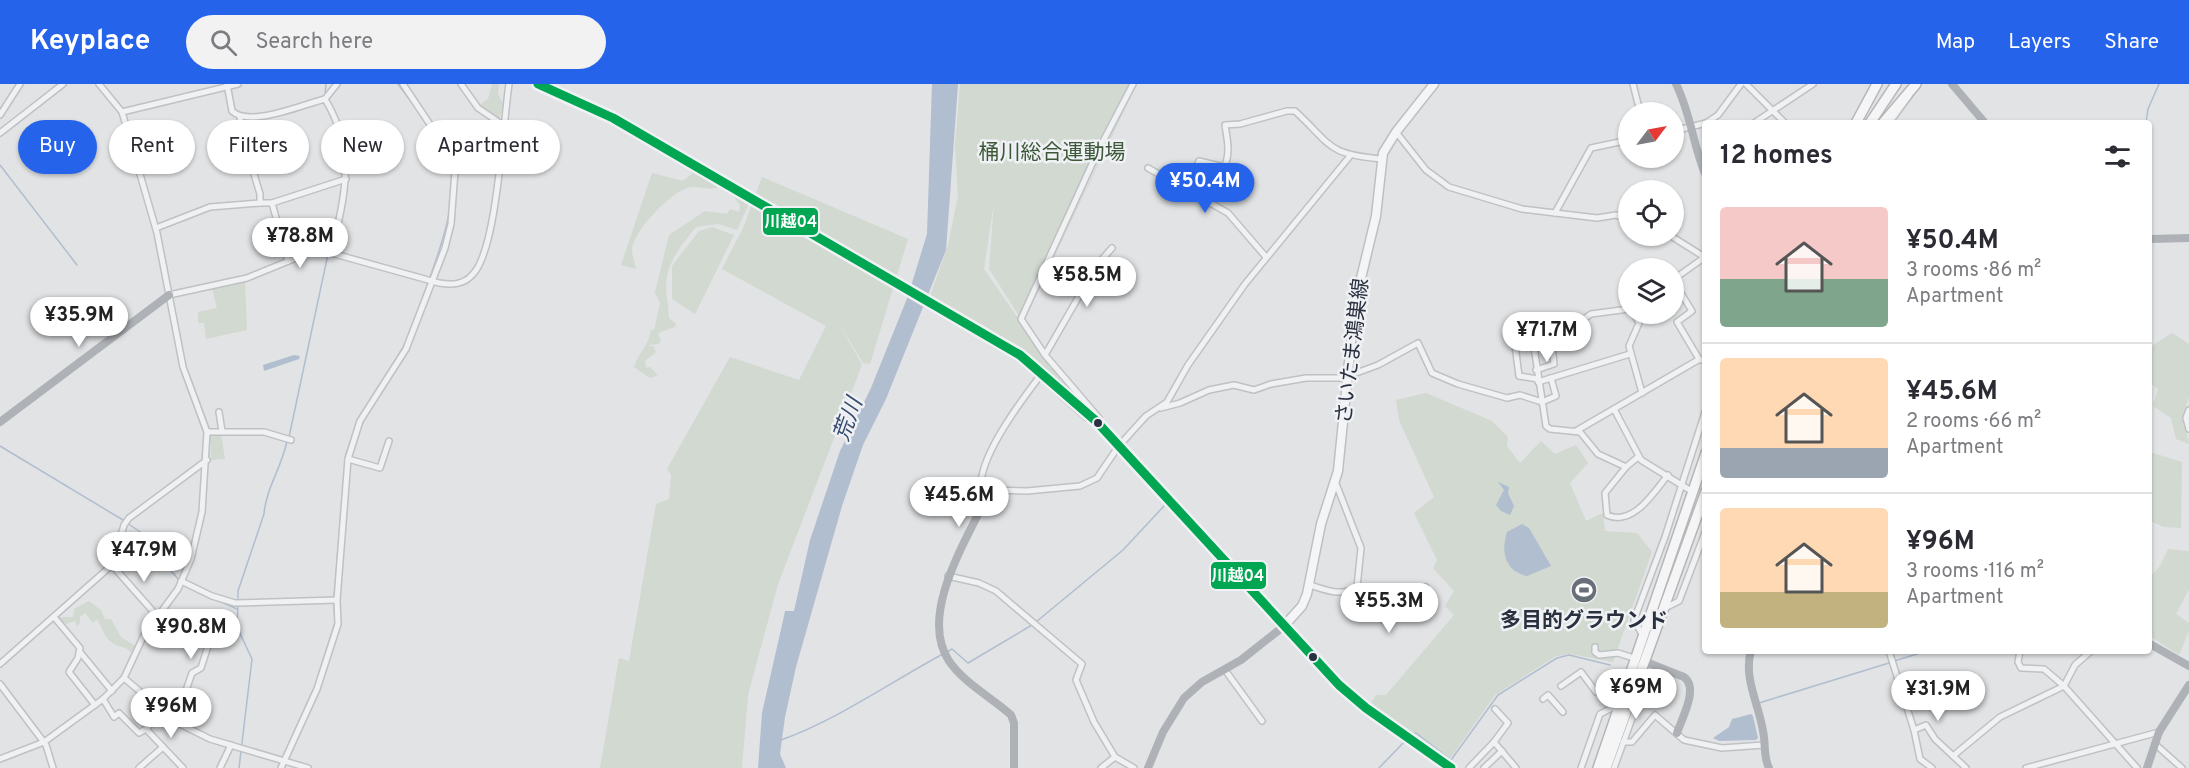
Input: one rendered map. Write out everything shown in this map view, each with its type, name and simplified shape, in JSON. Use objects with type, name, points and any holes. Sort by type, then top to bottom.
[{"type":"highway","points":[[1868,120],[1890,84]]},
{"type":"highway","points":[[1872,120],[1896,84]]},
{"type":"highway","points":[[1858,120],[1875,87]]},
{"type":"highway","points":[[1885,120],[1912,88]]},
{"type":"highway","points":[[1606,768],[1634,690],[1644,638],[1702,465]]},
{"type":"highway","points":[[1599,768],[1620,703],[1663,609],[1702,502]]},
{"type":"main road","points":[[538,84],[629,127],[993,338],[1031,363],[1095,421],[1348,694],[1451,768]]},
{"type":"main road","name":"さいたま鴻巣線","points":[[1284,626],[1302,606],[1310,585],[1321,524],[1335,482],[1355,303],[1376,216],[1382,159],[1386,146],[1432,85]]},
{"type":"street","points":[[0,115],[20,84]]},
{"type":"street","points":[[0,132],[63,84]]},
{"type":"street","points":[[0,759],[44,742],[103,699],[124,678],[141,640],[181,581],[198,533],[207,460],[207,432],[183,367],[156,228],[122,112],[99,84]]},
{"type":"street","points":[[122,112],[238,84]]},
{"type":"street","points":[[227,85],[232,111],[240,116],[289,111],[325,99],[336,84]]},
{"type":"street","points":[[281,768],[325,667],[338,624],[337,600],[348,459],[360,422],[406,349],[446,248],[451,224],[454,168],[448,148],[403,84]]},
{"type":"street","points":[[461,84],[478,108],[495,120]]},
{"type":"street","points":[[503,120],[509,84]]},
{"type":"street","points":[[1060,394],[1093,423],[1099,418],[1045,355],[1021,319],[1098,151],[1133,84]]},
{"type":"street","points":[[1633,84],[1638,102]]},
{"type":"street","points":[[1676,84],[1689,112],[1702,155]]},
{"type":"street","points":[[1710,120],[1718,115],[1741,84]]},
{"type":"street","points":[[1746,84],[1782,120]]},
{"type":"street","points":[[1759,120],[1813,84]]},
{"type":"street","points":[[1952,84],[1979,120]]},
{"type":"street","points":[[1853,120],[1866,95],[1875,87]]},
{"type":"street","points":[[1892,120],[1908,101],[1912,88]]},
{"type":"street","points":[[325,99],[343,137],[346,178],[331,253]]},
{"type":"street","points":[[1197,197],[1199,161],[1224,166],[1226,163],[1228,146],[1225,125],[1295,111],[1337,152],[1350,156],[1382,159]]},
{"type":"street","points":[[240,116],[241,131],[260,194],[260,203]]},
{"type":"street","points":[[1684,129],[1702,124]]},
{"type":"street","points":[[1396,132],[1426,170],[1449,187],[1522,209],[1597,218],[1618,216]]},
{"type":"street","points":[[1555,213],[1591,148],[1618,142]]},
{"type":"street","points":[[1040,376],[1008,420],[986,463],[981,482],[990,490],[1027,491],[1080,486],[1097,478],[1118,447],[1146,416],[1167,402],[1188,365],[1222,315],[1266,257],[1350,156]]},
{"type":"street","points":[[1148,168],[1228,213],[1266,257]]},
{"type":"street","points":[[0,422],[169,295],[247,278],[313,251],[331,253],[432,280],[458,284],[471,277],[478,268],[494,207],[497,174]]},
{"type":"street","points":[[156,228],[210,207],[245,207],[272,203],[346,178]]},
{"type":"street","points":[[272,203],[288,261]]},
{"type":"street","points":[[2152,239],[2189,238]]},
{"type":"street","points":[[1684,244],[1702,256]]},
{"type":"street","points":[[1045,355],[1097,266],[1112,248]]},
{"type":"street","points":[[1684,274],[1702,260]]},
{"type":"street","points":[[1684,298],[1692,311],[1684,317]]},
{"type":"street","points":[[1618,312],[1591,314],[1572,327],[1557,318],[1531,327],[1514,338],[1519,376],[1538,380],[1551,378],[1630,354]]},
{"type":"street","points":[[1536,370],[1554,364],[1549,319]]},
{"type":"street","points":[[1639,324],[1630,344],[1630,354],[1642,393]]},
{"type":"street","points":[[1576,431],[1701,360],[1678,324]]},
{"type":"street","points":[[1531,327],[1546,426],[1550,429],[1576,431],[1582,434],[1598,454],[1626,467]]},
{"type":"street","points":[[1159,408],[1180,403],[1209,390],[1234,385],[1254,390],[1271,384],[1306,378],[1347,377],[1383,363],[1418,343],[1432,373],[1458,384],[1507,398],[1520,395],[1542,402],[1556,396],[1551,378]]},
{"type":"street","points":[[1045,369],[1051,362]]},
{"type":"street","points":[[1614,409],[1638,457],[1688,489]]},
{"type":"street","points":[[2189,410],[2186,418],[2189,429]]},
{"type":"street","points":[[219,412],[222,431]]},
{"type":"street","points":[[1644,638],[1634,620],[1665,537],[1702,421]]},
{"type":"street","points":[[207,432],[264,432],[291,440]]},
{"type":"street","points":[[348,459],[380,468],[389,441]]},
{"type":"street","points":[[1638,457],[1626,467],[1605,493],[1607,515],[1610,517],[1618,517],[1639,509],[1668,475]]},
{"type":"street","points":[[0,664],[112,565],[124,525],[129,518],[207,460]]},
{"type":"street","points":[[1335,482],[1361,548],[1356,587],[1373,611],[1386,622],[1407,609],[1426,587]]},
{"type":"street","points":[[990,490],[948,576],[941,600],[942,648],[959,674],[1011,715],[1014,723],[1014,768]]},
{"type":"street","points":[[1663,609],[1679,601],[1702,541]]},
{"type":"street","points":[[112,565],[157,616]]},
{"type":"street","points":[[948,576],[979,583],[996,591],[1082,664],[1076,680],[1094,722],[1115,757],[1134,768]]},
{"type":"street","points":[[181,581],[212,596],[235,603],[337,600]]},
{"type":"street","points":[[1310,585],[1339,593],[1356,587]]},
{"type":"street","points":[[54,617],[112,691]]},
{"type":"street","points":[[152,623],[208,646],[201,668],[192,673],[182,702],[171,718]]},
{"type":"street","points":[[1148,768],[1163,732],[1177,707],[1194,688],[1225,670],[1284,626]]},
{"type":"street","points":[[2152,645],[2189,666]]},
{"type":"street","points":[[1595,647],[1595,652],[1599,655],[1618,653],[1684,677],[1690,683],[1690,693],[1677,733]]},
{"type":"street","points":[[80,652],[69,672],[95,705]]},
{"type":"street","points":[[1751,654],[1749,672],[1765,759],[1769,768]]},
{"type":"street","points":[[1890,654],[1914,730],[1920,759],[1932,768]]},
{"type":"street","points":[[2019,654],[2018,662],[2021,668],[2044,669],[2064,686],[2137,768]]},
{"type":"street","points":[[1953,756],[2000,717],[2064,686],[2075,665],[2088,654]]},
{"type":"street","points":[[1225,670],[1262,721]]},
{"type":"street","points":[[1562,686],[1581,672],[1596,692]]},
{"type":"street","points":[[124,678],[171,718],[210,739],[308,768]]},
{"type":"street","points":[[0,684],[44,742],[53,768]]},
{"type":"street","points":[[2147,768],[2160,732],[2189,685]]},
{"type":"street","points":[[1614,768],[1638,702],[1634,690]]},
{"type":"street","points":[[1544,699],[1548,695],[1563,712]]},
{"type":"street","points":[[103,699],[114,717],[119,713],[139,734],[163,710]]},
{"type":"street","points":[[1581,768],[1600,714],[1620,703]]},
{"type":"street","points":[[1471,766],[1508,723],[1495,709]]},
{"type":"street","points":[[1623,742],[1632,742],[1655,715],[1684,740],[1722,748],[1764,745]]},
{"type":"street","points":[[1914,730],[1926,725],[1935,739],[1966,768]]},
{"type":"street","points":[[146,729],[183,768]]},
{"type":"street","points":[[2026,768],[2048,765],[2160,732]]},
{"type":"street","points":[[1494,742],[1516,768]]},
{"type":"street","points":[[2155,744],[2182,768]]},
{"type":"street","points":[[220,768],[231,745]]},
{"type":"street","points":[[139,768],[163,747]]},
{"type":"street","points":[[1471,766],[1482,768],[1502,751]]},
{"type":"street","points":[[1101,768],[1115,757]]},
{"type":"green space","points":[[492,84],[499,84],[498,94],[503,104],[499,120],[478,106],[488,99]]},
{"type":"green space","name":"桶川総合運動場","points":[[960,84],[1133,84],[1098,151],[1021,319],[989,269],[994,202],[984,269],[1062,382],[1012,343],[930,296],[948,245],[958,196],[955,146]]},
{"type":"green space","points":[[1135,84],[1137,84],[1023,322]]},
{"type":"green space","points":[[695,171],[750,201],[737,230],[718,224],[696,227],[676,254],[668,272],[666,292],[669,318],[676,324],[675,327],[658,333],[661,341],[658,344],[648,345],[654,347],[656,352],[645,361],[646,368],[650,367],[658,375],[650,378],[634,367],[651,330],[654,330],[660,303],[655,292],[669,235],[705,211],[727,214],[730,209],[739,212],[740,205],[732,194],[718,187],[687,188],[662,205],[638,233],[632,250],[636,269],[621,265],[652,173],[683,181]]},
{"type":"green space","points":[[762,177],[908,239],[870,364],[863,363],[840,325],[862,365],[778,584],[748,695],[742,768],[600,768],[619,658],[629,661],[656,504],[669,499],[671,475],[667,469],[730,357],[799,380],[826,326],[722,269],[744,226]]},
{"type":"green space","points":[[712,227],[734,235],[695,314],[672,299],[672,266],[699,231]]},
{"type":"green space","points":[[245,282],[247,330],[206,339],[204,323],[198,323],[198,312],[217,308],[212,288]]},
{"type":"green space","points":[[2172,333],[2189,344],[2189,397],[2183,415],[2189,444],[2176,439],[2171,418],[2153,406],[2158,389],[2152,384],[2152,346]]},
{"type":"green space","points":[[1426,393],[1492,421],[1508,437],[1507,446],[1520,463],[1541,441],[1555,454],[1576,445],[1588,463],[1570,483],[1586,521],[1603,513],[1605,531],[1637,533],[1652,552],[1613,662],[1570,654],[1556,656],[1495,695],[1449,760],[1370,705],[1376,695],[1386,695],[1454,615],[1445,606],[1454,591],[1433,568],[1437,560],[1414,513],[1434,497],[1399,420],[1396,400]]},
{"type":"green space","points":[[210,433],[221,433],[225,459],[211,460]]},
{"type":"green space","points":[[2152,453],[2182,462],[2181,528],[2164,527],[2152,522]]},
{"type":"green space","points":[[2168,549],[2189,551],[2189,589],[2176,614],[2189,623],[2189,631],[2179,655],[2152,637],[2152,575],[2160,566]]},
{"type":"green space","points":[[89,601],[101,610],[105,619],[111,619],[121,637],[135,646],[131,652],[111,642],[97,619],[93,623],[85,613],[80,617],[80,623],[77,626],[75,621],[63,625],[56,617],[73,617],[74,609]]},
{"type":"water","points":[[932,84],[958,84],[946,250],[886,399],[863,445],[842,506],[796,667],[785,717],[780,754],[786,768],[758,768],[762,713],[785,611],[794,611],[810,540],[840,451],[871,388],[908,296],[927,234]]},
{"type":"water","points":[[294,355],[300,356],[299,359],[264,371],[263,365]]},
{"type":"water","points":[[1498,482],[1509,487],[1508,493],[1514,506],[1510,515],[1501,511],[1496,505],[1504,490]]},
{"type":"water","points":[[1522,524],[1529,528],[1551,566],[1527,576],[1513,570],[1509,565],[1504,546],[1507,532]]},
{"type":"water","points":[[1751,714],[1758,738],[1756,740],[1719,741],[1713,738],[1729,727],[1732,719]]},
{"type":"waterway","points":[[325,95],[326,84]]},
{"type":"waterway","points":[[398,84],[410,100]]},
{"type":"waterway","points":[[2146,120],[2148,109],[2159,84]]},
{"type":"waterway","points":[[420,114],[424,120]]},
{"type":"waterway","points":[[0,165],[77,265]]},
{"type":"waterway","points":[[421,302],[450,209],[452,174]]},
{"type":"waterway","points":[[289,437],[328,254]]},
{"type":"waterway","points":[[366,408],[404,346]]},
{"type":"waterway","points":[[334,598],[346,454],[356,425]]},
{"type":"waterway","points":[[238,602],[238,591],[287,441]]},
{"type":"waterway","points":[[0,446],[123,520]]},
{"type":"waterway","points":[[1036,622],[1123,550],[1164,506]]},
{"type":"waterway","points":[[127,523],[155,542],[165,564],[179,580]]},
{"type":"waterway","points":[[182,584],[237,609]]},
{"type":"waterway","points":[[319,673],[335,623],[334,603]]},
{"type":"waterway","points":[[238,606],[237,627],[252,659],[239,768]]},
{"type":"waterway","points":[[947,652],[952,649],[968,663],[1032,625]]},
{"type":"waterway","points":[[781,740],[844,711],[943,654]]},
{"type":"waterway","points":[[1894,661],[1917,654]]},
{"type":"waterway","points":[[1412,735],[1416,733],[1451,760],[1498,695],[1557,658],[1569,655],[1610,665]]},
{"type":"waterway","points":[[1759,703],[1889,663]]},
{"type":"waterway","points":[[282,759],[315,686]]},
{"type":"waterway","points":[[1379,768],[1406,740]]},
{"type":"transit line","name":"川越04","points":[[538,84],[613,118],[1020,355],[1096,421],[1339,685],[1366,708],[1451,768]]},
{"type":"place","name":"多目的グラウンド","points":[[1584,590]]},
{"type":"water label","name":"荒川","points":[[847,419]]}]
